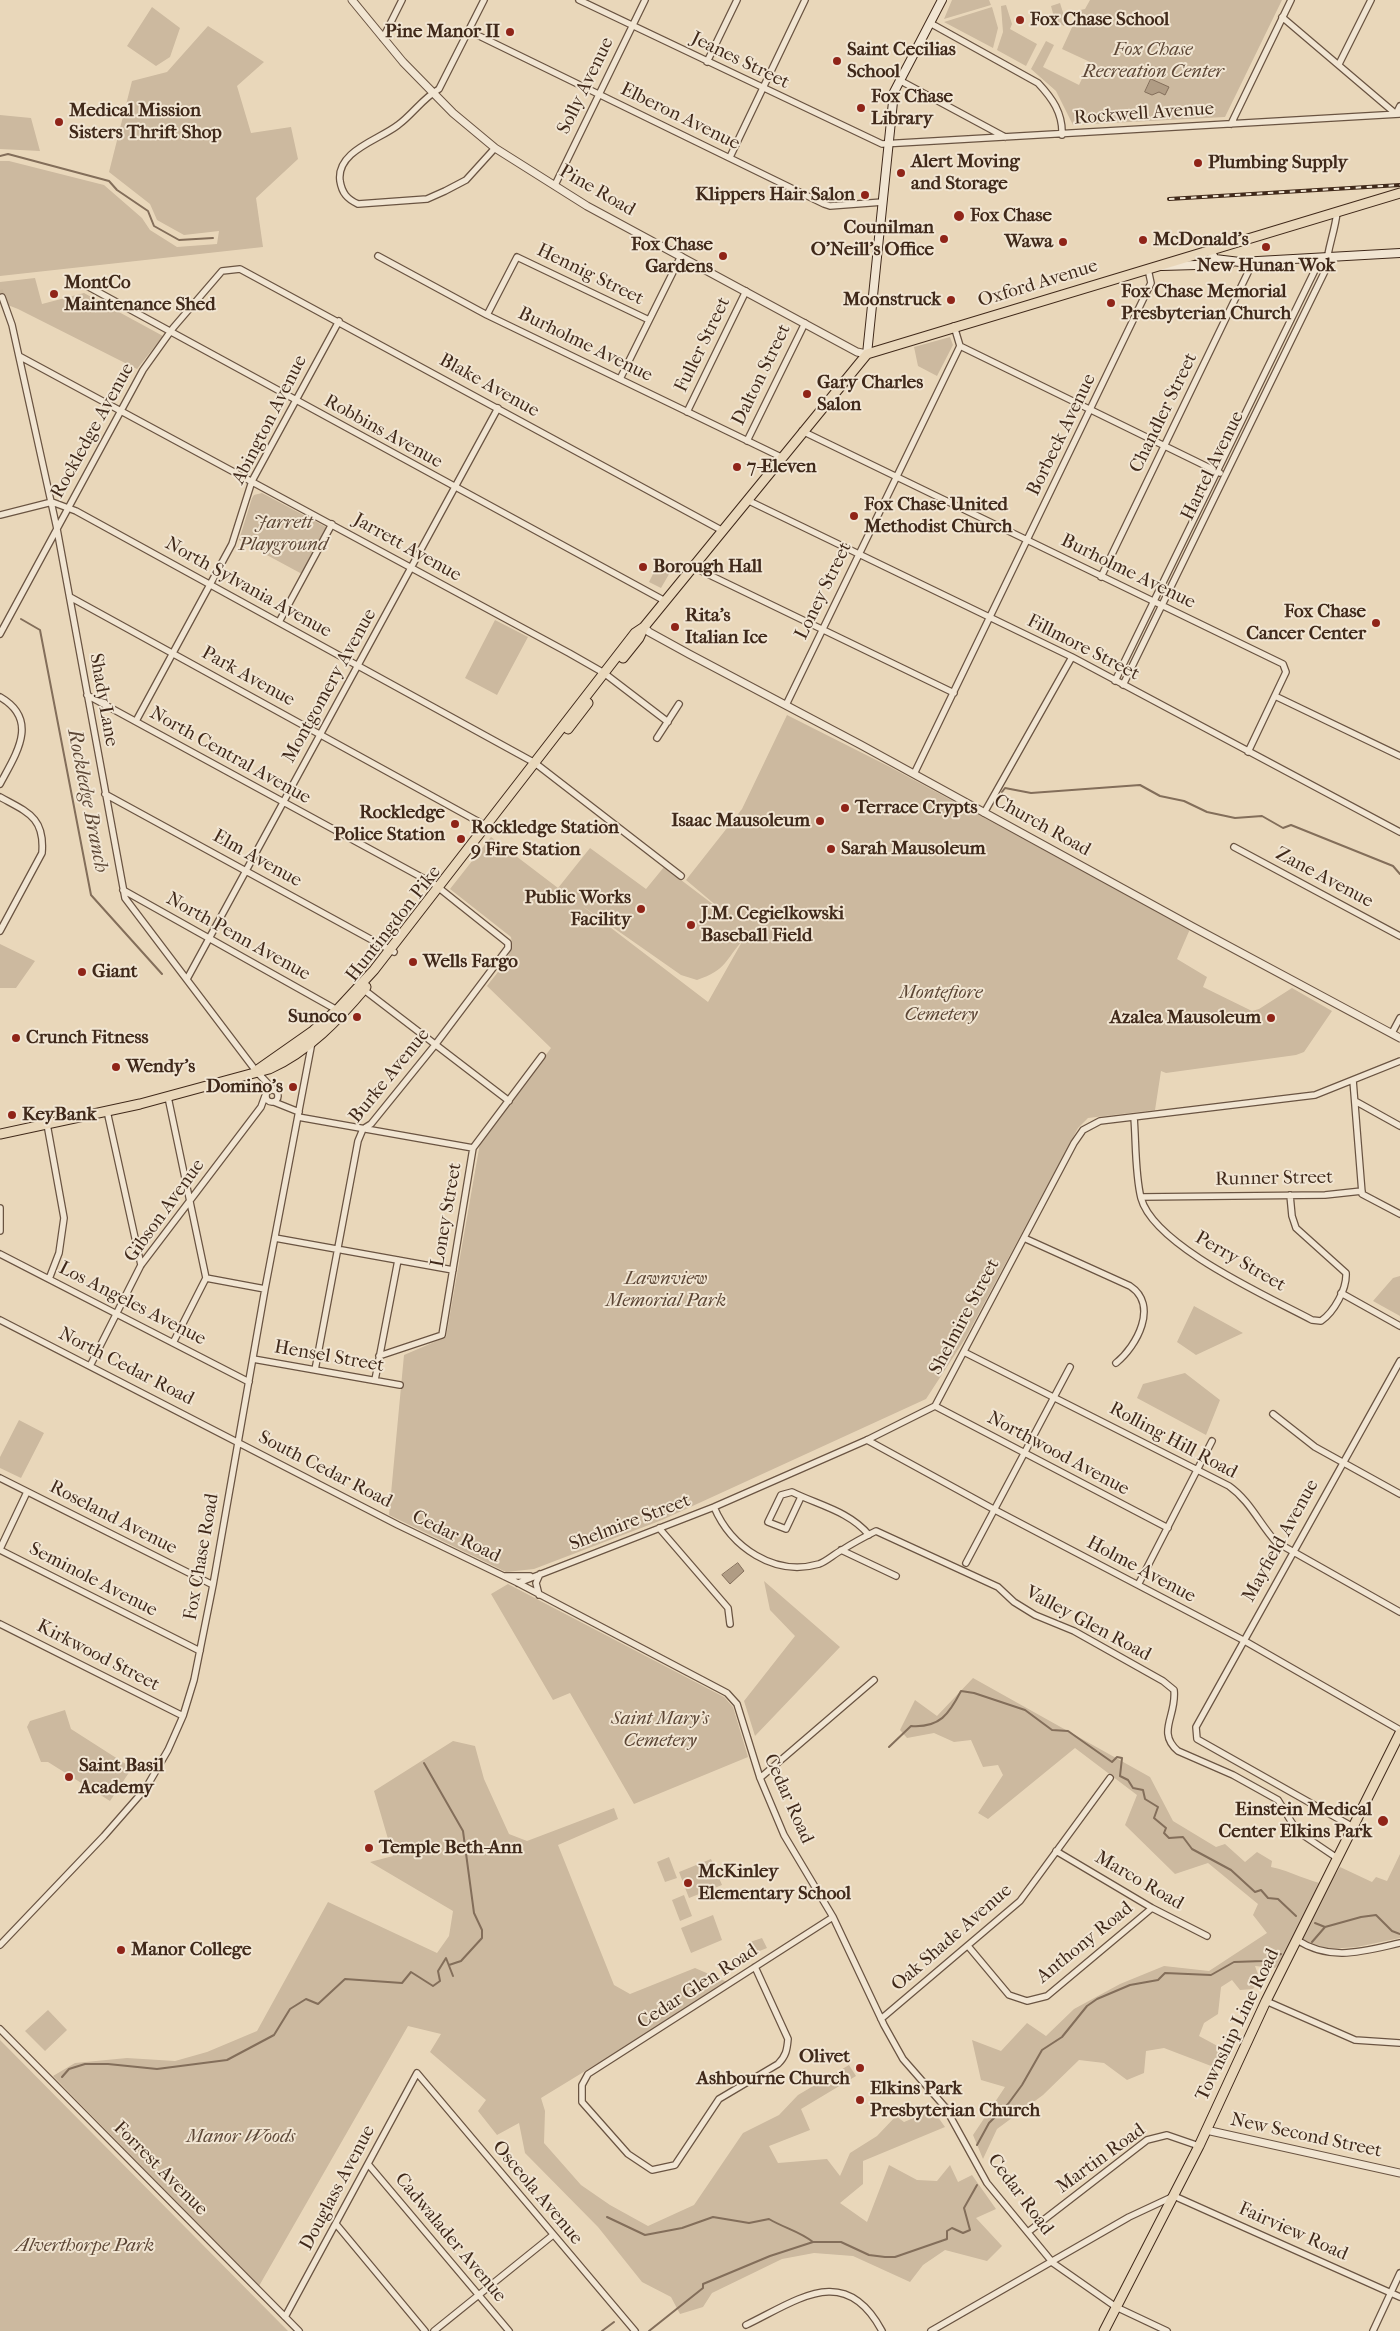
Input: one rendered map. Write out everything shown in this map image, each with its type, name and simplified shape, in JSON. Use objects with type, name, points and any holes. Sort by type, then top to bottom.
[{"type":"main road","points":[[747,500],[867,354],[894,92],[942,0]]},
{"type":"main road","name":"Oxford Avenue","points":[[867,354],[954,326],[1400,193]]},
{"type":"main road","points":[[1210,251],[1217,260],[1240,262],[1400,253]]},
{"type":"main road","points":[[1158,266],[1221,266],[1240,262]]},
{"type":"main road","name":"Huntingdon Pike","points":[[0,1134],[107,1112],[168,1097],[276,1066],[312,1042],[340,1016],[606,675],[635,633],[644,627],[747,500]]},
{"type":"main road","name":"Huntingdon Pike","points":[[256,1071],[298,1043],[362,987]]},
{"type":"main road","name":"Township Line Road","points":[[1104,2331],[1199,2146],[1266,2001],[1400,1731]]},
{"type":"street","name":"Pine Road","points":[[352,0],[383,38],[433,93],[480,138],[604,215],[857,352],[867,354]]},
{"type":"street","points":[[383,38],[402,0]]},
{"type":"street","points":[[484,0],[439,90],[426,96],[398,125],[359,149],[344,161],[339,173],[341,190],[353,202],[364,204],[427,199],[466,180],[495,148]]},
{"type":"street","name":"Jeanes Street","points":[[579,0],[868,140],[889,145]]},
{"type":"street","name":"Solly Avenue","points":[[555,185],[645,0]]},
{"type":"street","points":[[707,62],[737,0]]},
{"type":"street","points":[[730,157],[805,0]]},
{"type":"street","points":[[1231,124],[1291,0]]},
{"type":"street","points":[[1339,64],[1371,0]]},
{"type":"street","points":[[1282,17],[1398,114],[1400,106]]},
{"type":"street","points":[[930,23],[1038,83],[1052,98],[1058,109],[1062,121],[1062,135]]},
{"type":"street","name":"Elberon Avenue","points":[[469,31],[824,204],[850,205],[883,202]]},
{"type":"street","points":[[899,80],[1007,138]]},
{"type":"street","name":"Rockwell Avenue","points":[[889,145],[1398,114]]},
{"type":"street","name":"Hartel Avenue","points":[[1123,685],[1326,269],[1326,258],[1335,231],[1337,212]]},
{"type":"street","name":"Burholme Avenue","points":[[378,256],[487,314],[781,457]]},
{"type":"street","points":[[620,380],[681,256]]},
{"type":"street","name":"Hennig Street","points":[[487,314],[517,257],[649,320]]},
{"type":"street","name":"Hartel Avenue","points":[[1115,681],[1317,266],[1326,258]]},
{"type":"street","name":"Chandler Street","points":[[1101,576],[1253,262]]},
{"type":"street","name":"Blake Avenue","points":[[240,269],[723,530]]},
{"type":"street","name":"Rockledge Avenue","points":[[0,632],[143,370],[170,333],[222,271],[240,269]]},
{"type":"street","name":"Borbeck Avenue","points":[[914,774],[1151,283],[1148,269]]},
{"type":"street","name":"Robbins Avenue","points":[[87,286],[170,333],[665,601]]},
{"type":"street","name":"Fuller Street","points":[[687,412],[746,291]]},
{"type":"street","name":"Shady Lane","points":[[2,297],[12,325],[52,502],[123,890],[129,905],[256,1071]]},
{"type":"street","name":"Abington Avenue","points":[[136,721],[232,544],[252,481],[339,321]]},
{"type":"street","name":"Dalton Street","points":[[747,441],[805,323]]},
{"type":"street","points":[[954,326],[960,346],[1224,475]]},
{"type":"street","name":"Loney Street","points":[[786,705],[960,346]]},
{"type":"street","name":"Jarrett Avenue","points":[[19,356],[332,524],[606,675],[668,722]]},
{"type":"street","name":"Montgomery Avenue","points":[[187,979],[498,408]]},
{"type":"street","name":"Burholme Avenue","points":[[802,431],[1283,664],[1286,672],[1248,752]]},
{"type":"street","name":"Fillmore Street","points":[[747,500],[1072,657],[1400,832]]},
{"type":"street","points":[[0,515],[52,502]]},
{"type":"street","name":"North Sylvania Avenue","points":[[52,502],[68,508],[537,764],[681,876]]},
{"type":"street","points":[[279,622],[332,524]]},
{"type":"street","points":[[693,567],[954,693]]},
{"type":"street","name":"Park Avenue","points":[[70,597],[488,826]]},
{"type":"street","name":"Church Road","points":[[644,627],[658,637],[1400,1038]]},
{"type":"street","points":[[984,813],[1072,657]]},
{"type":"street","name":"North Central Avenue","points":[[87,695],[440,888],[505,940]]},
{"type":"street","points":[[1275,696],[1400,756]]},
{"type":"street","points":[[0,697],[11,704],[20,718],[23,735],[21,746],[0,784]]},
{"type":"street","points":[[657,738],[679,704]]},
{"type":"street","name":"Elm Avenue","points":[[105,794],[392,951]]},
{"type":"street","points":[[0,796],[33,816],[43,839],[42,853],[0,931]]},
{"type":"street","name":"Zane Avenue","points":[[1234,847],[1400,936]]},
{"type":"street","name":"North Penn Avenue","points":[[123,890],[337,1010]]},
{"type":"street","name":"Burke Avenue","points":[[315,1370],[358,1141],[363,1129],[371,1124],[436,1045],[508,948],[505,940]]},
{"type":"street","points":[[362,987],[509,1101]]},
{"type":"street","points":[[1392,1033],[1400,1018]]},
{"type":"street","name":"Fox Chase Road","points":[[0,1945],[104,1836],[146,1788],[168,1750],[183,1716],[200,1651],[213,1585],[265,1289],[312,1042]]},
{"type":"street","name":"Loney Street","points":[[379,1356],[442,1335],[473,1148],[542,1056]]},
{"type":"street","name":"Shelmire Street","points":[[518,1584],[714,1507],[867,1440],[935,1406],[1083,1130],[1100,1121],[1316,1095],[1400,1062]]},
{"type":"street","points":[[256,1071],[299,1115],[363,1129],[473,1148]]},
{"type":"street","points":[[265,1080],[268,1101],[290,1107]]},
{"type":"street","points":[[1353,1080],[1362,1194]]},
{"type":"street","points":[[266,1094],[276,1092]]},
{"type":"street","points":[[274,1102],[276,1092]]},
{"type":"street","name":"Gibson Avenue","points":[[90,1366],[140,1265],[260,1107],[266,1094]]},
{"type":"street","points":[[168,1097],[206,1278],[173,1342]]},
{"type":"street","points":[[1355,1101],[1400,1126]]},
{"type":"street","points":[[107,1112],[140,1265]]},
{"type":"street","name":"Perry Street","points":[[1134,1118],[1141,1197],[1146,1210],[1175,1241],[1203,1262],[1312,1320],[1321,1322],[1328,1317],[1341,1294]]},
{"type":"street","points":[[47,1124],[64,1218],[59,1254],[48,1278]]},
{"type":"street","name":"Runner Street","points":[[1141,1197],[1325,1195],[1362,1191],[1362,1194],[1400,1214]]},
{"type":"street","points":[[1290,1195],[1292,1216],[1296,1228],[1346,1273],[1347,1282],[1341,1294],[1400,1326]]},
{"type":"street","points":[[0,1208],[0,1231]]},
{"type":"street","points":[[275,1238],[453,1270]]},
{"type":"street","points":[[1024,1238],[1130,1286],[1142,1296],[1146,1306],[1142,1324],[1124,1356],[1116,1363]]},
{"type":"street","name":"Los Angeles Avenue","points":[[0,1254],[250,1382]]},
{"type":"street","points":[[375,1380],[398,1260]]},
{"type":"street","points":[[206,1278],[265,1289]]},
{"type":"street","name":"North Cedar Road","points":[[0,1320],[238,1442]]},
{"type":"street","name":"Rolling Hill Road","points":[[964,1352],[1054,1396],[1240,1494],[1252,1507],[1265,1530],[1276,1542],[1400,1612]]},
{"type":"street","name":"Hensel Street","points":[[253,1359],[400,1385]]},
{"type":"street","name":"Mayfield Avenue","points":[[1353,1827],[1197,1739],[1196,1727],[1400,1361]]},
{"type":"street","points":[[966,1563],[1070,1368]]},
{"type":"street","name":"Northwood Avenue","points":[[935,1406],[1023,1454],[1168,1528]]},
{"type":"street","points":[[1273,1414],[1315,1447],[1400,1494]]},
{"type":"street","name":"Holme Avenue","points":[[867,1440],[995,1510],[1243,1640],[1400,1731]]},
{"type":"street","points":[[1138,1585],[1199,1471],[1212,1441]]},
{"type":"street","name":"South Cedar Road","points":[[238,1442],[398,1525]]},
{"type":"street","name":"Roseland Avenue","points":[[0,1478],[213,1585]]},
{"type":"street","points":[[0,1550],[27,1492]]},
{"type":"street","points":[[714,1507],[722,1526],[740,1545],[766,1561],[797,1567],[820,1563],[868,1535],[862,1527],[837,1510],[792,1492],[781,1495],[768,1522],[786,1529],[801,1496]]},
{"type":"street","name":"Cedar Road","points":[[398,1525],[518,1584],[727,1693],[737,1704],[760,1778],[784,1835],[833,1917],[881,2020],[903,2059],[946,2106],[987,2183],[1052,2263],[1116,2307],[1167,2331]]},
{"type":"street","points":[[658,1528],[728,1608],[730,1624]]},
{"type":"street","name":"Valley Glen Road","points":[[868,1535],[876,1531],[972,1574],[998,1588],[1014,1602],[1035,1615],[1074,1631],[1163,1681],[1174,1690],[1175,1704],[1166,1730],[1172,1745],[1178,1751],[1233,1775],[1278,1800],[1297,1831],[1337,1858]]},
{"type":"street","name":"Seminole Avenue","points":[[0,1550],[200,1651]]},
{"type":"street","points":[[841,1550],[896,1576]]},
{"type":"street","points":[[502,1576],[537,1575],[536,1583],[539,1595]]},
{"type":"street","name":"Kirkwood Street","points":[[0,1624],[183,1716]]},
{"type":"street","points":[[760,1778],[874,1680]]},
{"type":"street","name":"Oak Shade Avenue","points":[[881,2020],[1020,1901],[1110,1778]]},
{"type":"street","name":"Marco Road","points":[[1056,1851],[1152,1908],[1207,1936]]},
{"type":"street","name":"Anthony Road","points":[[968,1946],[1009,1995],[1027,2001],[1047,1996],[1152,1908]]},
{"type":"street","name":"Cedar Glen Road","points":[[755,1967],[788,2039],[787,2050],[778,2064],[719,2099],[675,2165],[652,2170],[628,2154],[582,2102],[582,2085],[588,2074],[833,1917]]},
{"type":"street","points":[[1297,1940],[1310,1948],[1324,1953],[1356,1952],[1400,1943]]},
{"type":"street","points":[[1266,2001],[1355,2040],[1400,2043]]},
{"type":"street","name":"Forrest Avenue","points":[[0,2030],[299,2331]]},
{"type":"street","name":"Douglass Avenue","points":[[285,2317],[416,2074]]},
{"type":"street","name":"Osceola Avenue","points":[[416,2074],[635,2331]]},
{"type":"street","name":"New Second Street","points":[[1206,2130],[1400,2173]]},
{"type":"street","name":"Martin Road","points":[[1028,2232],[1147,2140],[1167,2135],[1199,2146]]},
{"type":"street","name":"Cadwalader Avenue","points":[[368,2164],[509,2331]]},
{"type":"street","points":[[932,2331],[944,2328],[1129,2217],[1174,2196]]},
{"type":"street","name":"Fairview Road","points":[[1174,2196],[1400,2296]]},
{"type":"street","points":[[336,2224],[425,2331]]},
{"type":"street","points":[[434,2331],[553,2235]]},
{"type":"street","points":[[1373,2331],[1393,2293],[1400,2274]]},
{"type":"street","points":[[746,2325],[805,2297],[834,2292],[847,2294],[858,2300],[872,2314],[882,2331]]},
{"type":"green space","points":[[952,0],[989,0],[991,5],[944,19]]},
{"type":"green space","name":"Fox Chase Recreation Center","points":[[1090,0],[1282,0],[1225,117],[1073,125],[1056,91],[1031,69],[1046,41],[1054,45],[1043,67],[1079,85],[1090,62],[1062,49],[1080,10],[1085,9]]},
{"type":"green space","points":[[1060,3],[1066,22],[1064,26],[1055,21],[1051,6]]},
{"type":"green space","points":[[1006,5],[1012,24],[1010,29],[1037,44],[1026,66],[997,50],[1003,32],[1001,6]]},
{"type":"green space","points":[[152,7],[180,28],[170,57],[156,66],[127,46]]},
{"type":"green space","points":[[992,7],[998,28],[993,48],[944,22]]},
{"type":"green space","points":[[208,26],[264,62],[237,86],[251,133],[291,127],[298,159],[256,198],[263,247],[0,276],[0,161],[9,161],[104,185],[142,218],[150,230],[177,247],[217,244],[219,231],[184,235],[157,220],[150,204],[109,172],[132,81],[167,72]]},
{"type":"green space","points":[[0,115],[31,118],[40,151],[0,149]]},
{"type":"green space","points":[[35,278],[42,304],[84,293],[163,336],[137,369],[18,309],[0,302],[0,282]]},
{"type":"green space","points":[[950,337],[953,345],[937,376],[918,366],[914,347]]},
{"type":"green space","name":"Jarrett Playground","points":[[262,493],[326,527],[302,574],[239,540],[252,498],[254,495]]},
{"type":"green space","points":[[659,562],[672,569],[661,588],[649,582]]},
{"type":"green space","points":[[495,620],[528,637],[497,695],[465,678]]},
{"type":"green space","points":[[787,715],[890,767],[1190,929],[1177,959],[1207,977],[1203,987],[1252,1011],[1259,1009],[1292,988],[1332,1011],[1304,1052],[1296,1055],[1166,1073],[1161,1071],[1155,1110],[1088,1118],[1078,1128],[965,1339],[926,1399],[662,1520],[534,1569],[506,1572],[389,1515],[404,1355],[446,1337],[480,1143],[551,1048],[487,986],[508,957],[512,943],[511,937],[450,889],[491,837],[558,888],[590,848],[646,889],[664,867],[731,918],[686,880],[742,809]],"holes":[[[581,905],[681,975],[697,980],[707,976],[720,968],[743,940],[708,1002]]]},
{"type":"green space","points":[[0,944],[35,961],[16,988],[0,988]]},
{"type":"green space","points":[[1400,1276],[1400,1316],[1373,1301],[1393,1278]]},
{"type":"green space","points":[[1194,1306],[1243,1333],[1196,1355],[1177,1342]]},
{"type":"green space","points":[[1185,1373],[1220,1400],[1206,1435],[1137,1398],[1143,1384]]},
{"type":"green space","points":[[19,1420],[44,1433],[21,1478],[0,1468],[0,1457]]},
{"type":"green space","points":[[764,1581],[840,1647],[755,1736],[744,1701],[795,1636],[770,1610]]},
{"type":"green space","name":"Saint Mary's Cemetery","points":[[508,1584],[724,1697],[733,1707],[748,1757],[634,1804],[570,1693],[553,1700],[491,1594]]},
{"type":"green space","points":[[973,1678],[1150,1777],[1173,1821],[1216,1847],[1225,1844],[1245,1862],[1257,1852],[1272,1861],[1271,1867],[1329,1885],[1340,1867],[1372,1882],[1376,1877],[1387,1881],[1400,1854],[1400,1938],[1357,1947],[1328,1949],[1306,1941],[1275,1968],[1255,1966],[1260,1980],[1253,1989],[1240,1990],[1232,1980],[1221,1987],[1218,2014],[1204,2023],[1199,2036],[1225,2050],[1219,2069],[1164,2048],[1146,2051],[1144,2073],[1127,2080],[1104,2063],[1079,2060],[1043,2095],[997,2129],[983,2159],[973,2135],[1005,2087],[981,2080],[972,2040],[1001,2051],[1027,2023],[1046,2036],[1074,2009],[1120,1984],[1164,1966],[1209,1971],[1267,1933],[1253,1915],[1258,1904],[1208,1863],[1175,1874],[1125,1825],[1137,1795],[1075,1748],[988,1819],[978,1813],[1003,1775],[998,1765],[983,1767],[971,1740],[954,1742],[934,1733],[907,1738],[900,1730],[915,1700],[937,1716]]},
{"type":"green space","points":[[65,1710],[71,1729],[132,1768],[110,1801],[48,1762],[41,1762],[27,1727],[30,1721]]},
{"type":"green space","name":"Manor Woods","points":[[453,1741],[475,1746],[484,1779],[509,1834],[527,1841],[614,1808],[618,1819],[558,1845],[614,1985],[630,1994],[695,1968],[732,1984],[635,2045],[595,2065],[541,2098],[545,2111],[544,2143],[581,2185],[610,2205],[648,2226],[694,2205],[743,2133],[779,2115],[798,2095],[849,2065],[856,2076],[801,2109],[810,2130],[769,2146],[778,2163],[827,2159],[840,2176],[850,2153],[877,2136],[896,2116],[904,2122],[933,2110],[945,2127],[863,2161],[863,2184],[840,2203],[867,2222],[889,2165],[917,2180],[937,2181],[950,2165],[958,2182],[972,2175],[996,2209],[976,2218],[1002,2246],[987,2261],[945,2250],[923,2265],[910,2282],[853,2256],[814,2253],[782,2259],[712,2293],[703,2307],[680,2314],[671,2297],[642,2282],[598,2227],[525,2153],[519,2123],[497,2135],[478,2111],[486,2100],[430,2052],[441,2034],[408,2026],[259,2286],[53,2076],[75,2063],[127,2058],[175,2061],[207,2052],[257,2031],[328,1902],[437,1953],[449,1936],[453,1911],[370,1862],[393,1856],[374,1791]]},
{"type":"green space","points":[[669,1857],[677,1878],[665,1882],[657,1862]]},
{"type":"green space","points":[[711,1859],[722,1885],[689,1898],[679,1872]]},
{"type":"green space","points":[[684,1895],[692,1916],[680,1921],[672,1900]]},
{"type":"green space","points":[[713,1915],[722,1940],[691,1953],[681,1928]]},
{"type":"green space","points":[[762,1938],[767,1948],[752,1954],[747,1943]]},
{"type":"green space","points":[[48,2010],[67,2030],[45,2051],[25,2031]]},
{"type":"green space","name":"Alverthorpe Park","points":[[0,2040],[288,2331],[0,2331]]},
{"type":"shaded area","points":[[1151,79],[1169,87],[1165,95],[1159,92],[1152,95],[1145,92]]},
{"type":"shaded area","points":[[738,1563],[744,1571],[730,1584],[722,1575]]},
{"type":"waterway","points":[[0,156],[8,154],[109,181],[117,190],[148,211],[154,226],[179,240],[213,238]]},
{"type":"waterway","name":"Rockledge Branch","points":[[21,619],[40,630],[91,895],[162,974]]},
{"type":"waterway","points":[[1002,792],[1005,788],[1031,793],[1140,785],[1160,796],[1184,801],[1207,812],[1235,818],[1262,816],[1283,828],[1291,825],[1393,866],[1400,874]]},
{"type":"waterway","points":[[889,1747],[911,1726],[929,1725],[942,1718],[948,1713],[961,1691],[974,1693],[1025,1710],[1052,1730],[1068,1731],[1112,1762],[1117,1757],[1122,1758],[1120,1776],[1128,1780],[1133,1788],[1143,1790],[1145,1799],[1158,1807],[1154,1818],[1166,1828],[1164,1833],[1169,1838],[1183,1837],[1192,1849],[1231,1870],[1255,1892],[1261,1890],[1268,1898],[1278,1899],[1296,1916]]},
{"type":"waterway","points":[[424,1763],[463,1831],[474,1913],[482,1930],[482,1938],[461,1961],[449,1965]]},
{"type":"waterway","points":[[1312,1942],[1325,1927],[1376,1915],[1392,1931],[1400,1934]]},
{"type":"waterway","points":[[1315,1923],[1325,1927]]},
{"type":"waterway","points":[[977,2145],[989,2123],[1008,2104],[1022,2085],[1042,2050],[1062,2037],[1087,2006],[1097,1999],[1130,1985],[1158,1980],[1165,1973],[1211,1975],[1234,1962],[1263,1961],[1281,1954]]},
{"type":"waterway","points":[[62,2077],[69,2069],[85,2064],[108,2064],[157,2069],[227,2060],[274,2035],[290,2009],[306,1999],[318,2004],[345,1979],[402,1983],[411,1972],[433,1986],[440,1981],[438,1971],[446,1958],[453,1976]]},
{"type":"waterway","points":[[649,2331],[703,2288],[703,2284],[770,2256],[813,2242],[841,2242],[869,2255],[895,2257],[947,2239],[947,2231],[952,2228],[963,2233],[970,2230],[964,2208],[977,2185]]},
{"type":"waterway","points":[[607,2217],[645,2235],[682,2228],[713,2217],[749,2223],[769,2219],[813,2242]]},
{"type":"waterway","points":[[602,2331],[614,2322]]},
{"type":"tunnel","points":[[0,290],[2,297]]},
{"type":"railway","points":[[1169,199],[1400,185]]},
{"type":"place","name":"Fox Chase School","points":[[1020,20]]},
{"type":"place","name":"Pine Manor II","points":[[510,32]]},
{"type":"place","name":"Saint Cecilias School","points":[[837,61]]},
{"type":"place","name":"Fox Chase Library","points":[[861,108]]},
{"type":"place","name":"Medical Mission Sisters Thrift Shop","points":[[59,122]]},
{"type":"place","name":"Plumbing Supply","points":[[1198,163]]},
{"type":"place","name":"Alert Moving and Storage","points":[[901,173]]},
{"type":"place","name":"Klippers Hair Salon","points":[[865,195]]},
{"type":"place","name":"Fox Chase","points":[[959,216]]},
{"type":"place","name":"Counilman O'Neill's Office","points":[[944,239]]},
{"type":"place","name":"McDonald's","points":[[1143,240]]},
{"type":"place","name":"Wawa","points":[[1063,242]]},
{"type":"place","name":"New Hunan Wok","points":[[1266,247]]},
{"type":"place","name":"Fox Chase Gardens","points":[[723,256]]},
{"type":"place","name":"MontCo Maintenance Shed","points":[[54,294]]},
{"type":"place","name":"Moonstruck","points":[[951,300]]},
{"type":"place","name":"Fox Chase Memorial Presbyterian Church","points":[[1111,303]]},
{"type":"place","name":"Gary Charles Salon","points":[[807,394]]},
{"type":"place","name":"7-Eleven","points":[[737,467]]},
{"type":"place","name":"Fox Chase United Methodist Church","points":[[854,516]]},
{"type":"place","name":"Borough Hall","points":[[643,567]]},
{"type":"place","name":"Fox Chase Cancer Center","points":[[1376,623]]},
{"type":"place","name":"Rita's Italian Ice","points":[[675,627]]},
{"type":"place","name":"Terrace Crypts","points":[[845,808]]},
{"type":"place","name":"Isaac Mausoleum","points":[[820,821]]},
{"type":"place","name":"Rockledge Police Station","points":[[455,824]]},
{"type":"place","name":"Rockledge Station 9 Fire Station","points":[[461,839]]},
{"type":"place","name":"Sarah Mausoleum","points":[[831,849]]},
{"type":"place","name":"Public Works Facility","points":[[641,909]]},
{"type":"place","name":"J.M. Cegielkowski Baseball Field","points":[[691,925]]},
{"type":"place","name":"Wells Fargo","points":[[413,962]]},
{"type":"place","name":"Giant","points":[[82,972]]},
{"type":"place","name":"Sunoco","points":[[357,1017]]},
{"type":"place","name":"Azalea Mausoleum","points":[[1271,1018]]},
{"type":"place","name":"Crunch Fitness","points":[[16,1038]]},
{"type":"place","name":"Wendy's","points":[[116,1067]]},
{"type":"place","name":"Domino's","points":[[293,1087]]},
{"type":"place","name":"KeyBank","points":[[12,1115]]},
{"type":"place","name":"Saint Basil Academy","points":[[69,1777]]},
{"type":"place","name":"Einstein Medical Center Elkins Park","points":[[1383,1821]]},
{"type":"place","name":"Temple Beth-Ann","points":[[369,1848]]},
{"type":"place","name":"McKinley Elementary School","points":[[688,1883]]},
{"type":"place","name":"Manor College","points":[[121,1950]]},
{"type":"place","name":"Olivet Ashbourne Church","points":[[860,2068]]},
{"type":"place","name":"Elkins Park Presbyterian Church","points":[[860,2100]]},
{"type":"park label","name":"Montefiore Cemetery","points":[[941,1004]]},
{"type":"park label","name":"Lawnview Memorial Park","points":[[666,1290]]}]
